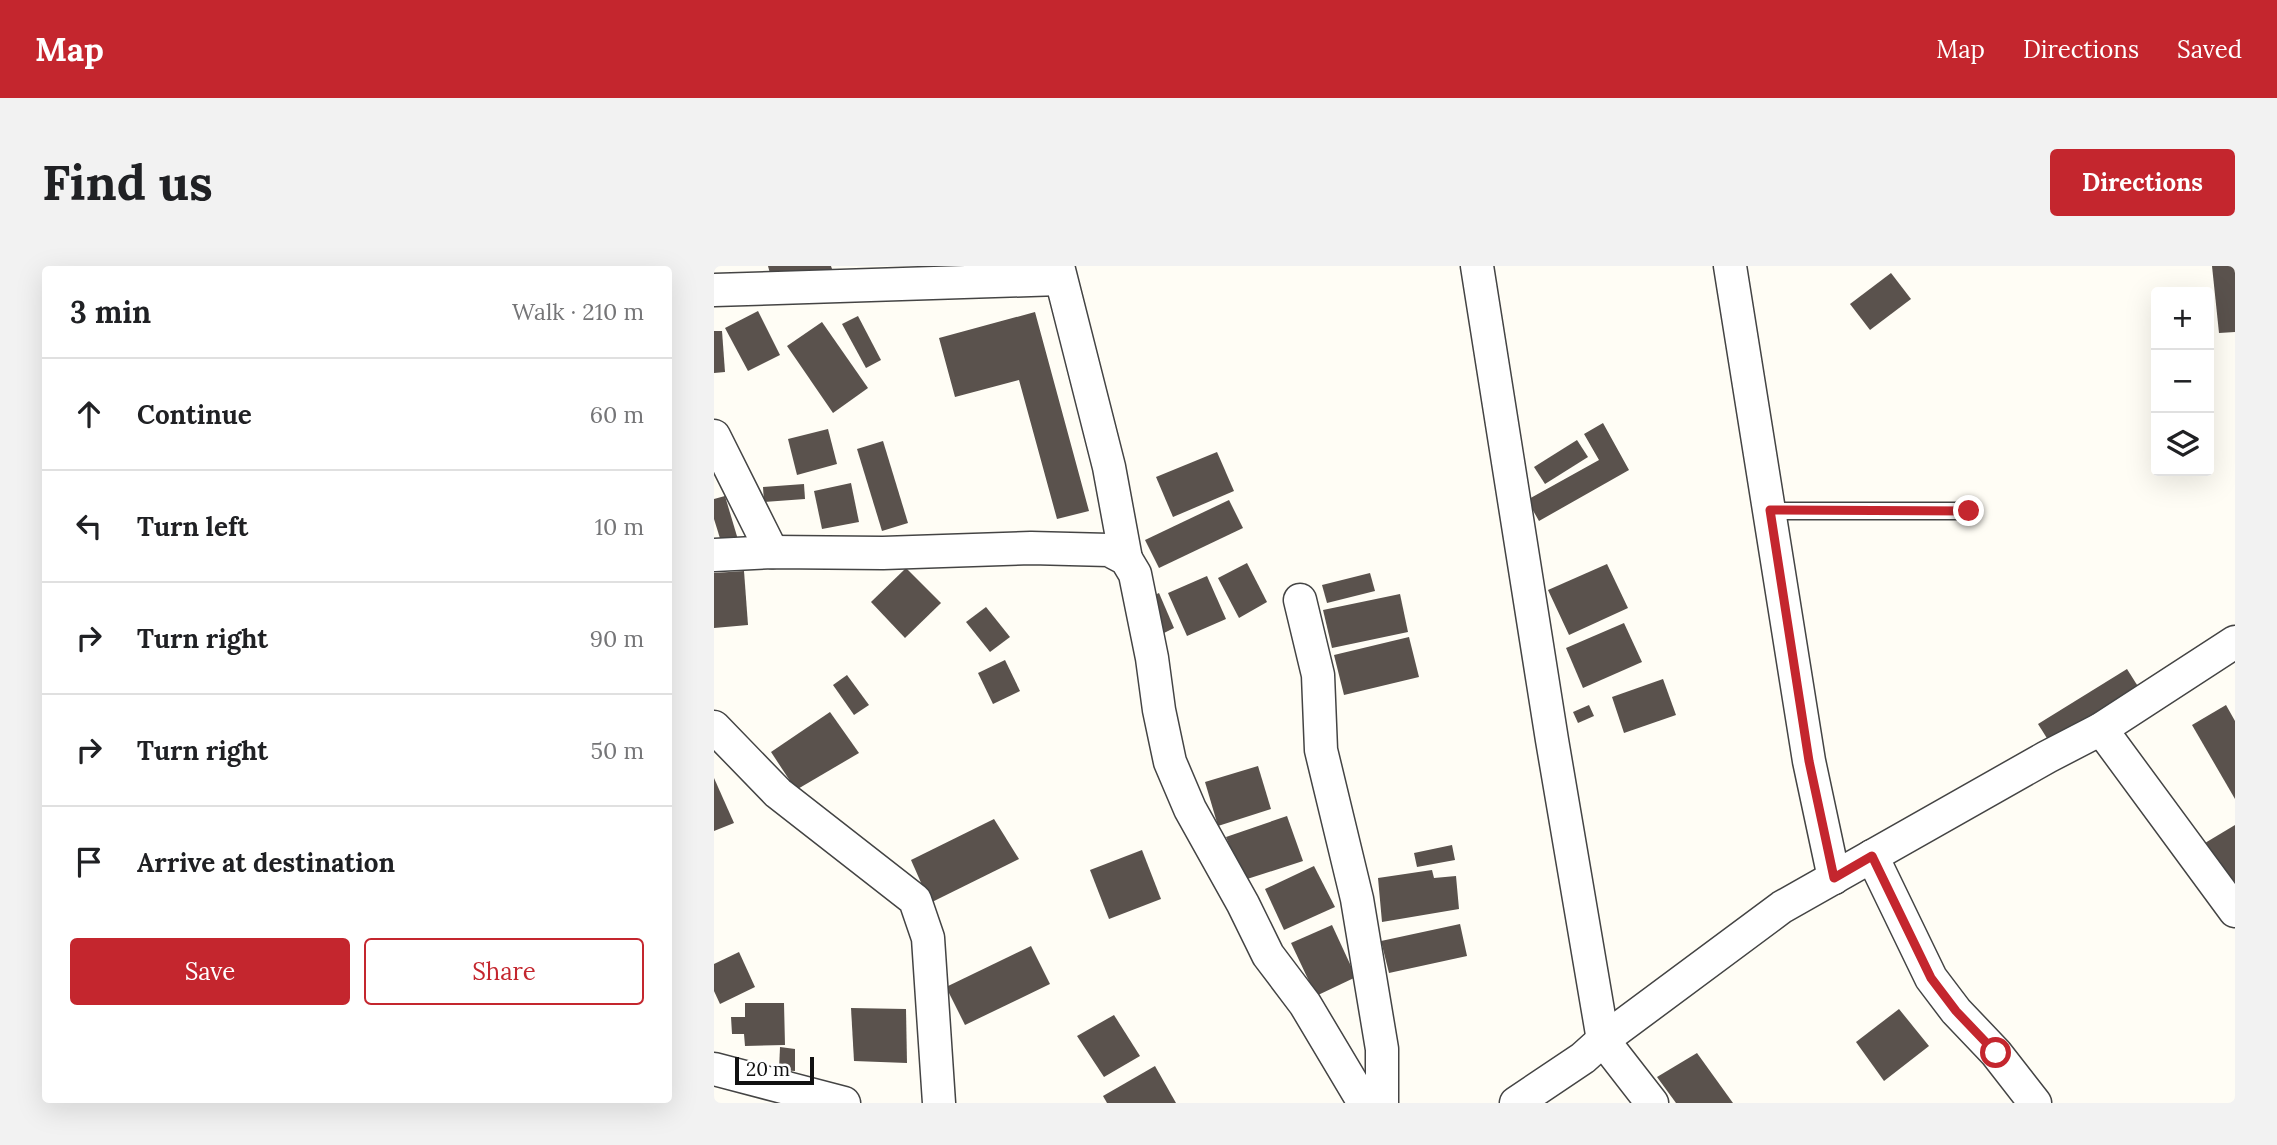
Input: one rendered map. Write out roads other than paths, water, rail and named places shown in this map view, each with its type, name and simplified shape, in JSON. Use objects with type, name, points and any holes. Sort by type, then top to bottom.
[{"type":"street","points":[[1476,266],[1603,1040],[1652,1103]]},
{"type":"street","points":[[1730,266],[1809,761],[1834,878]]},
{"type":"street","points":[[714,290],[1059,273],[1109,467],[1126,559],[1135,574],[1152,658],[1158,710],[1170,762],[1190,809],[1268,955],[1305,1004],[1364,1103]]},
{"type":"street","points":[[714,436],[772,552]]},
{"type":"street","points":[[714,555],[1031,548],[1109,550],[1126,559]]},
{"type":"street","points":[[1300,600],[1318,676],[1321,750],[1357,899],[1382,1049],[1382,1103]]},
{"type":"street","points":[[1516,1103],[1583,1058],[1603,1040],[1782,907],[2101,729],[2235,642]]},
{"type":"street","points":[[714,727],[778,793],[915,900],[928,938],[939,1103]]},
{"type":"street","points":[[2101,729],[2235,911]]},
{"type":"street","points":[[1872,856],[1931,978],[2035,1103]]},
{"type":"street","points":[[714,1069],[844,1103]]},
{"type":"lane","points":[[1770,510],[1969,511]]}]
